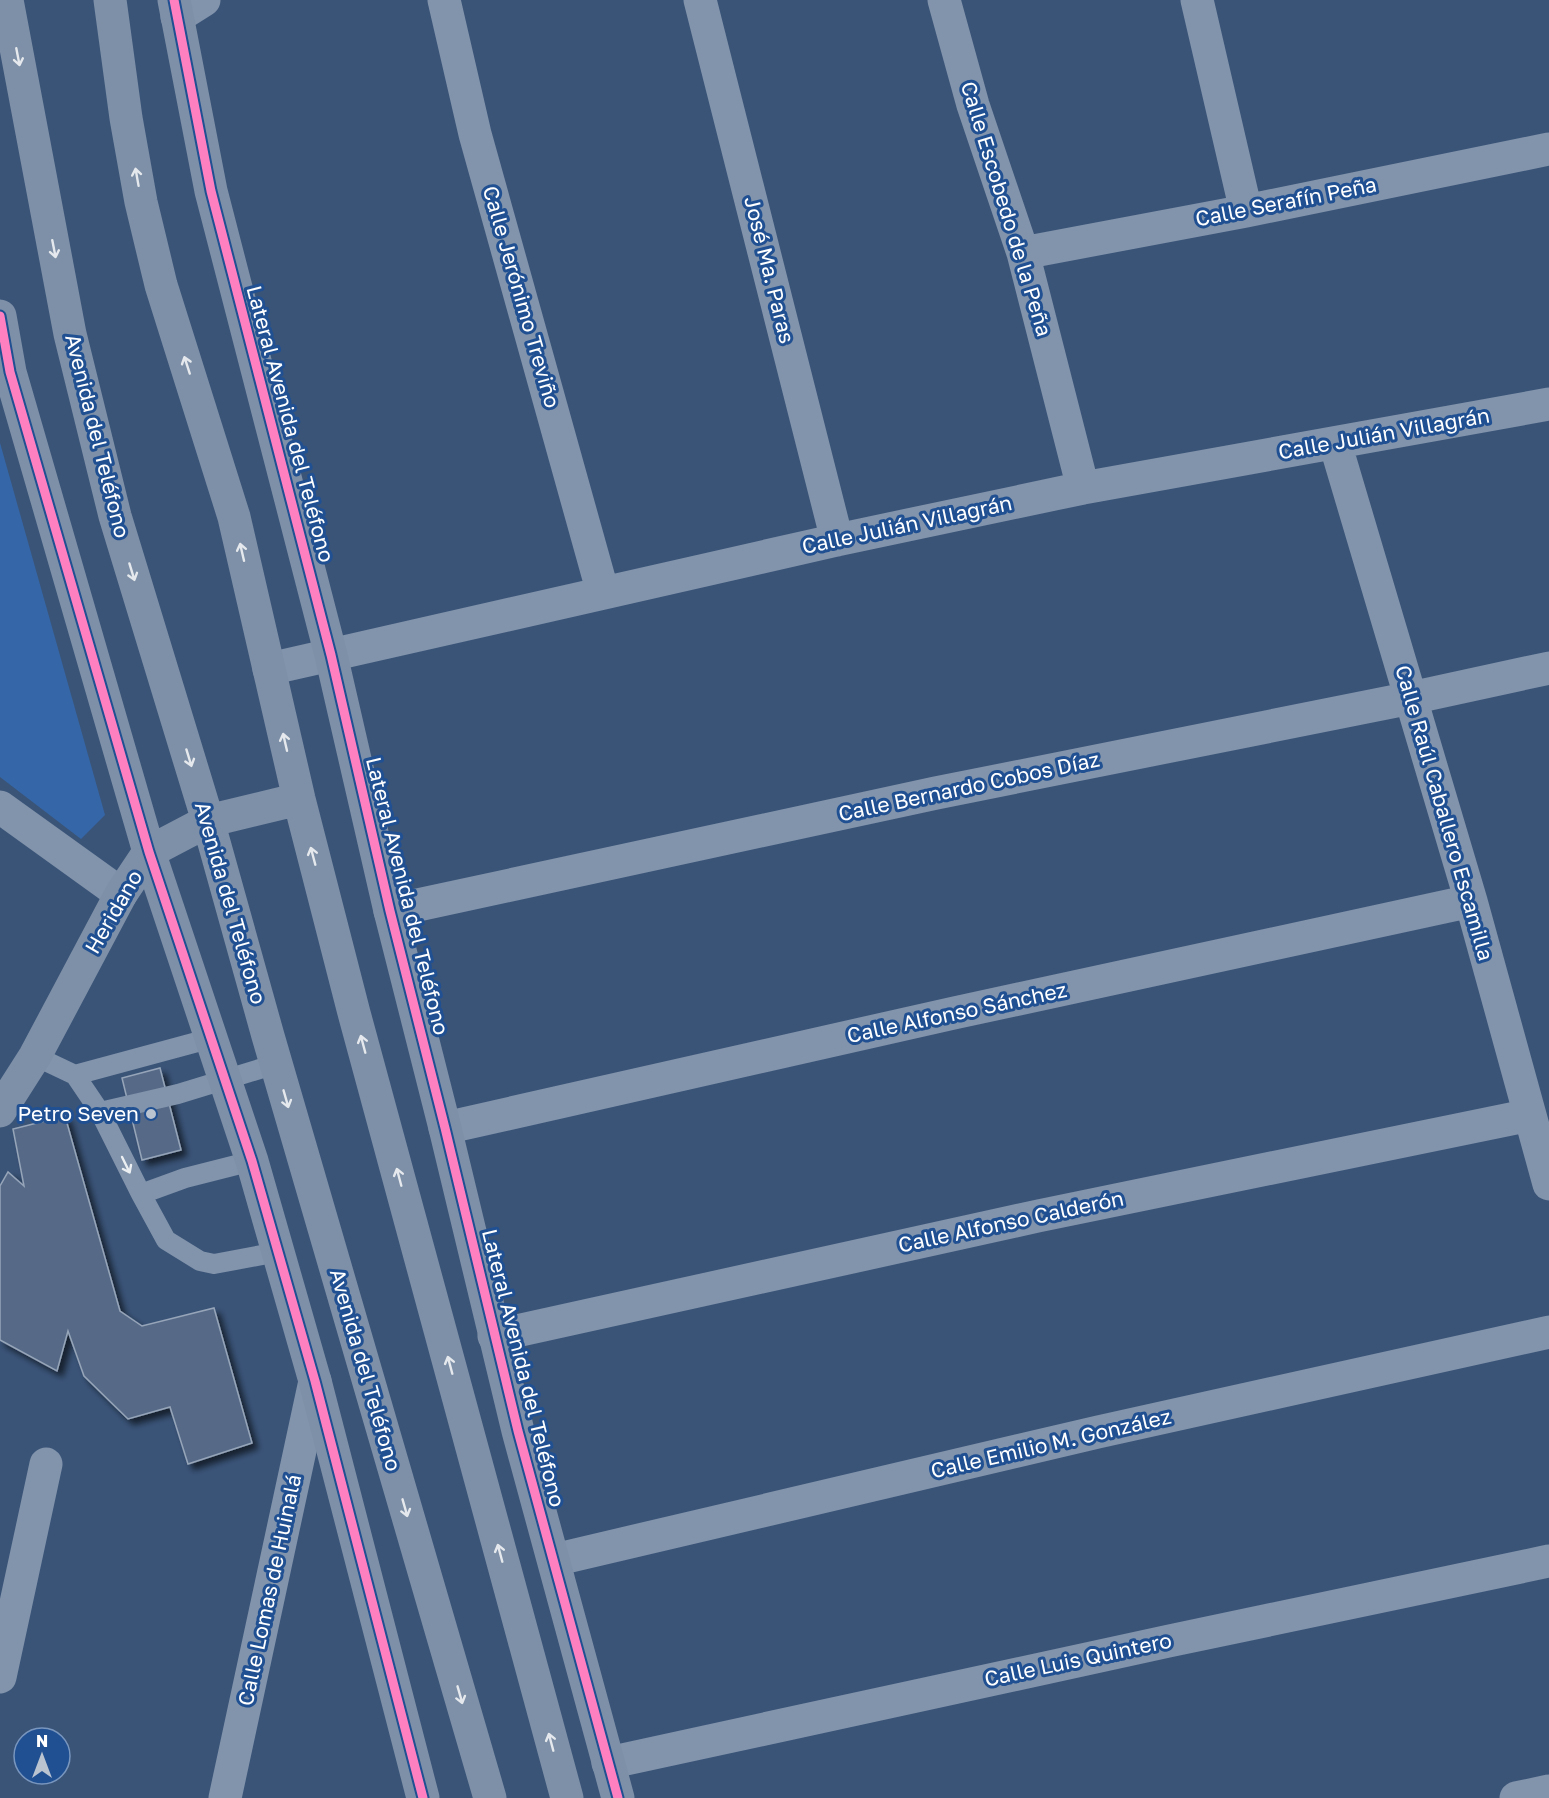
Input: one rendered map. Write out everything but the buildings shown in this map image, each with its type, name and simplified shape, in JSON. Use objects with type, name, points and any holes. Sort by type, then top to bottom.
[{"type":"street","name":"Avenida del Teléfono","points":[[7,0],[70,334],[115,516],[208,821],[276,1064],[490,1798]]},
{"type":"street","points":[[110,0],[126,118],[141,202],[161,285],[234,517],[298,799],[567,1798]]},
{"type":"street","name":"Calle Jerónimo Treviño","points":[[444,0],[475,135],[603,593]]},
{"type":"street","name":"José Ma. Paras","points":[[700,0],[837,540]]},
{"type":"street","name":"Calle Escobedo de la Peña","points":[[944,0],[973,105],[1023,253],[1083,488]]},
{"type":"street","points":[[1197,0],[1246,211]]},
{"type":"street","name":"Lateral Avenida del Teléfono","points":[[185,6],[211,191],[331,655],[390,910],[518,1431],[618,1798]]},
{"type":"street","name":"Calle Serafín Peña","points":[[1023,253],[1246,211],[1549,149]]},
{"type":"street","points":[[0,316],[5,372],[149,852],[252,1161],[315,1381],[423,1798]]},
{"type":"street","name":"Calle Julián Villagrán","points":[[269,669],[837,540],[1083,488],[1549,404]]},
{"type":"street","name":"Calle Raúl Caballero Escamilla","points":[[1335,443],[1471,901],[1549,1184]]},
{"type":"street","name":"Calle Bernardo Cobos Díaz","points":[[390,910],[924,795],[1411,698],[1549,668]]},
{"type":"street","name":"Heridano","points":[[0,1111],[35,1056],[121,894],[149,852],[208,821],[298,799]]},
{"type":"street","points":[[0,807],[121,894]]},
{"type":"street","name":"Calle Alfonso Sánchez","points":[[445,1128],[954,1012],[1471,901]]},
{"type":"street","name":"Calle Alfonso Calderón","points":[[494,1336],[1038,1216],[1530,1114]]},
{"type":"street","name":"Calle Emilio M. González","points":[[554,1560],[1098,1432],[1549,1332]]},
{"type":"street","name":"Calle Lomas de Huinalá","points":[[225,1798],[315,1381]]},
{"type":"street","points":[[471,1442],[518,1431]]},
{"type":"street","points":[[0,1677],[46,1464]]},
{"type":"street","name":"Calle Luis Quintero","points":[[608,1763],[1549,1561]]},
{"type":"street","points":[[1516,1798],[1549,1791]]},
{"type":"lane","points":[[75,1075],[212,1038]]},
{"type":"lane","points":[[35,1056],[75,1075],[100,1112],[166,1240],[200,1261],[214,1264],[278,1252]]},
{"type":"lane","points":[[100,1112],[178,1094],[276,1064]]},
{"type":"lane","points":[[141,1194],[185,1178],[252,1161]]},
{"type":"shaded area","points":[[0,443],[105,815],[81,839],[0,777]]},
{"type":"cycle path","points":[[174,0],[211,191],[331,655],[390,911],[518,1431],[618,1798]]},
{"type":"cycle path","points":[[0,316],[10,372],[149,852],[252,1161],[315,1381],[423,1798]]},
{"type":"place","name":"Petro Seven","points":[[151,1114]]}]
